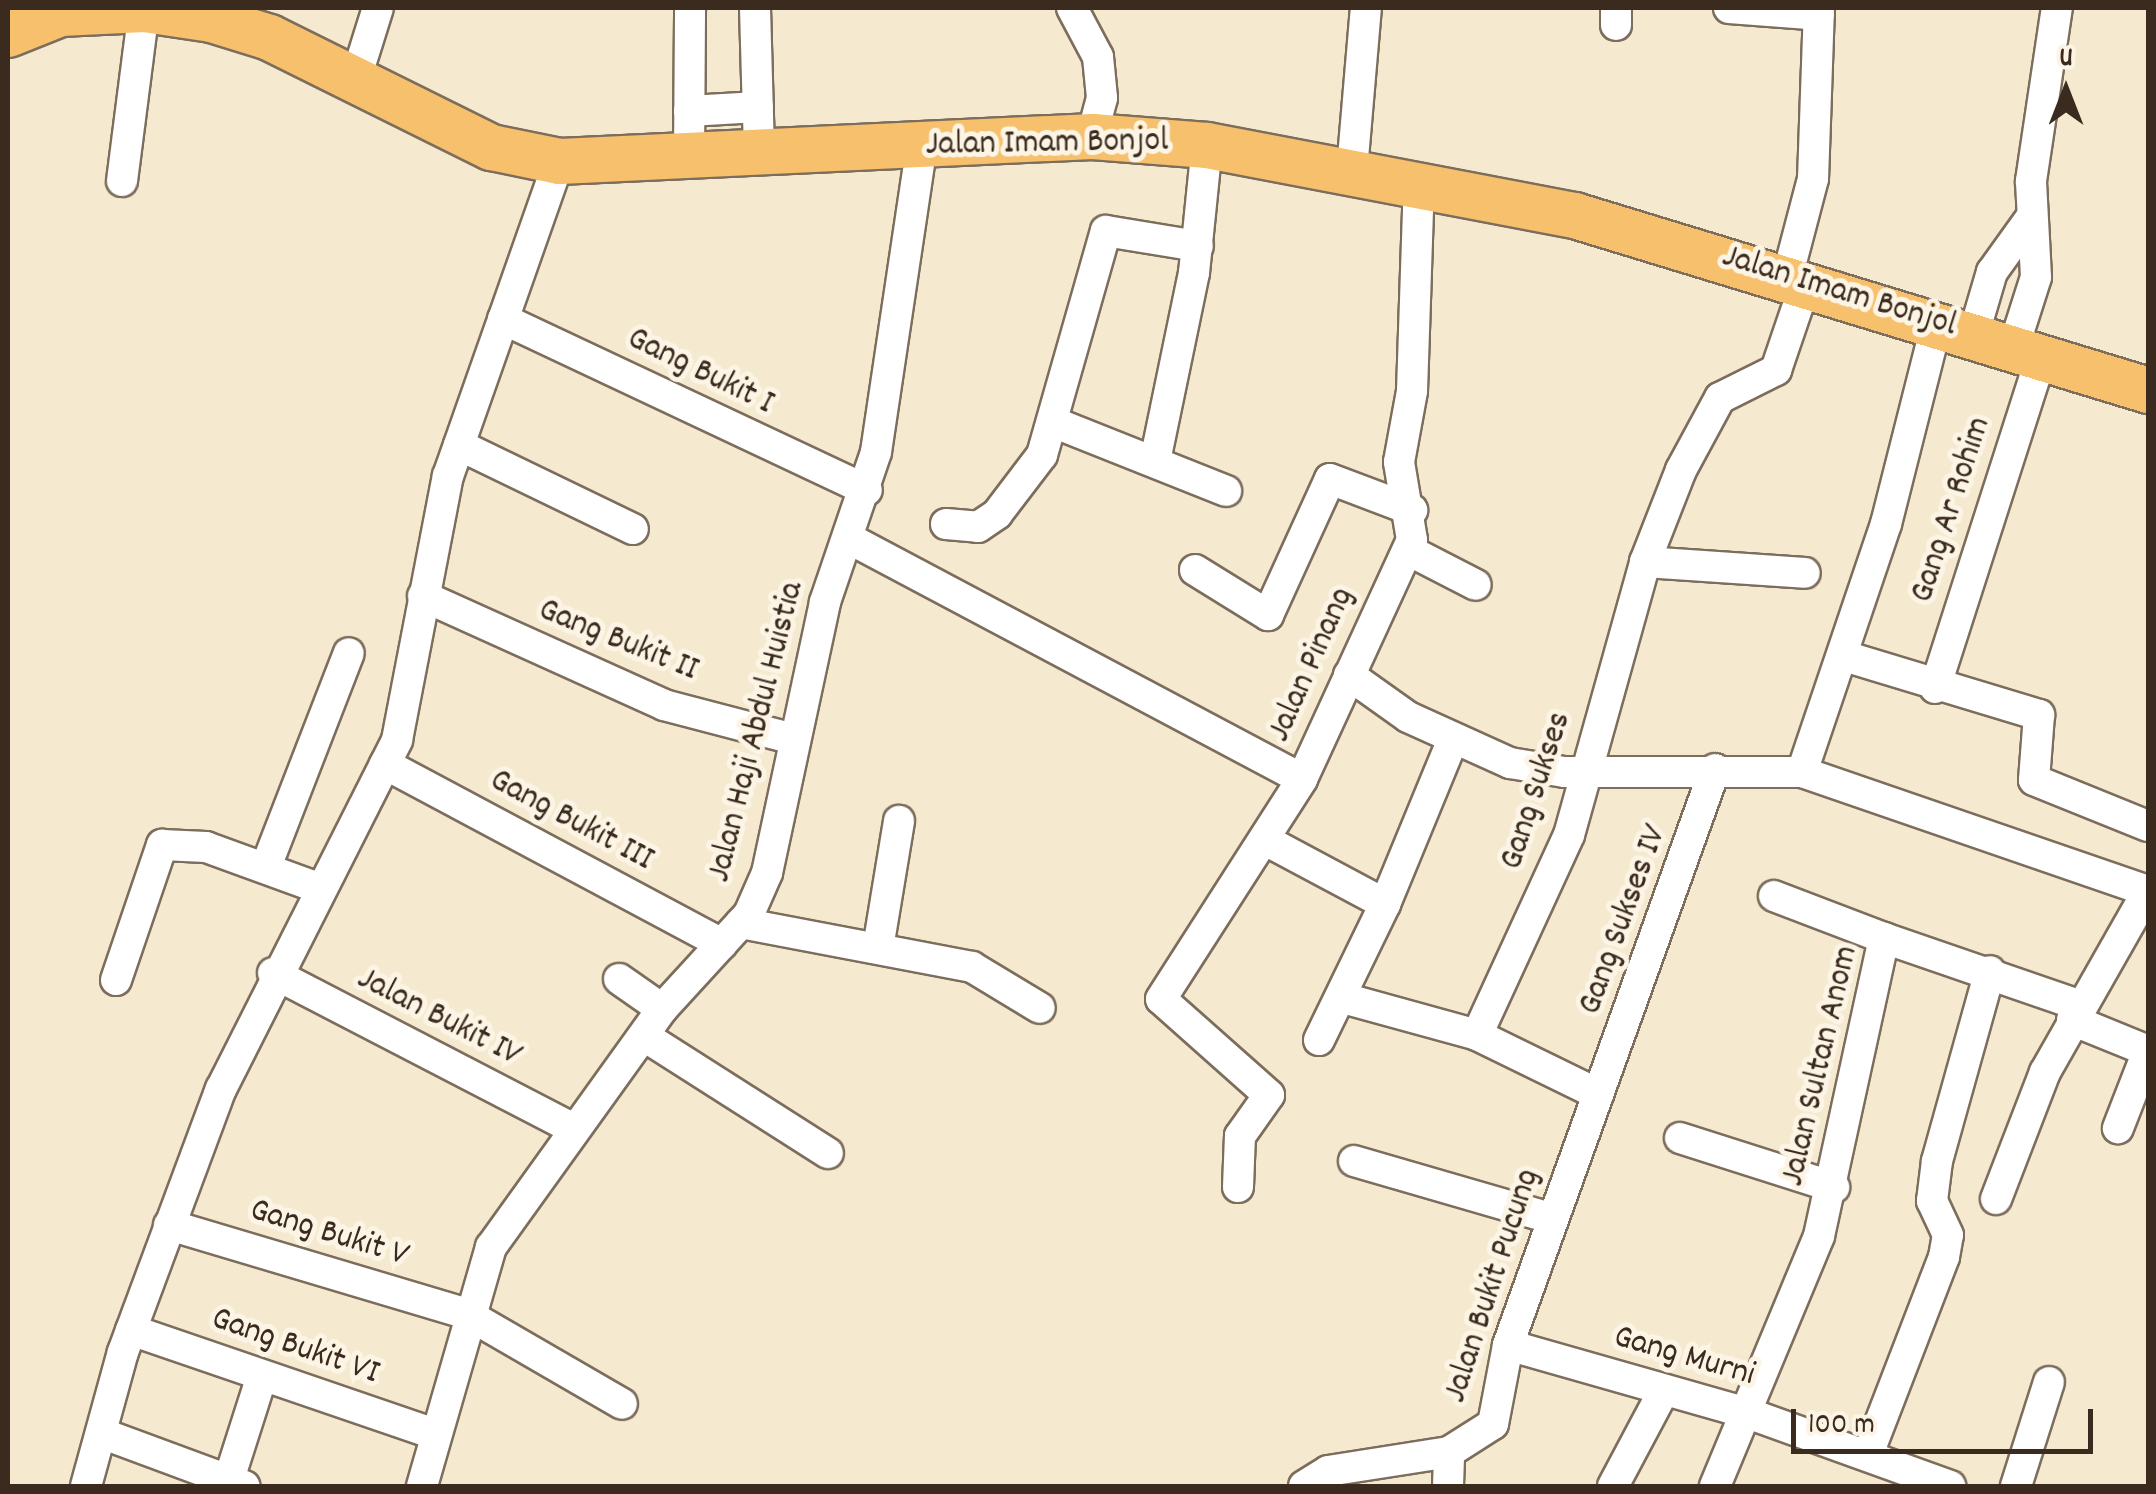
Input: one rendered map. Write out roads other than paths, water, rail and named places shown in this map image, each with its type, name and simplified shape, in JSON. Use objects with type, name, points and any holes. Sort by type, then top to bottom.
[{"type":"highway","name":"Jalan Imam Bonjol","points":[[17,24],[60,13],[144,9],[268,37],[490,147],[559,161],[688,158],[1092,136],[1206,145],[1352,170],[1574,214],[1798,277],[2148,390]]},
{"type":"street","points":[[356,78],[378,8]]},
{"type":"street","points":[[688,158],[690,8]]},
{"type":"street","points":[[755,8],[759,154]]},
{"type":"street","points":[[1072,8],[1098,57],[1102,98],[1092,136]]},
{"type":"street","points":[[1352,170],[1366,8]]},
{"type":"street","points":[[1729,8],[1819,11]]},
{"type":"street","points":[[1802,772],[1844,656],[1992,339],[2036,277],[2030,219],[2057,8]]},
{"type":"street","points":[[122,180],[144,9]]},
{"type":"street","name":"Gang Sukses","points":[[1477,1035],[1569,835],[1644,562],[1720,398],[1776,370],[1798,277],[1813,178],[1819,11]]},
{"type":"street","points":[[689,111],[758,107]]},
{"type":"street","name":"Jalan Haji Abdul Huistia","points":[[422,1486],[467,1314],[491,1247],[572,1128],[662,1009],[732,934],[767,872],[790,738],[848,538],[867,490],[922,145]]},
{"type":"street","points":[[1155,462],[1198,246],[1206,145]]},
{"type":"street","points":[[86,1486],[131,1330],[169,1225],[272,973],[385,764],[409,691],[424,596],[459,446],[559,161]]},
{"type":"street","name":"Jalan Pinang","points":[[1238,1186],[1240,1136],[1269,1095],[1161,999],[1267,840],[1302,779],[1408,550],[1412,510],[1399,462],[1412,392],[1418,184]]},
{"type":"street","points":[[1992,339],[1992,272],[2030,219]]},
{"type":"street","points":[[946,524],[978,527],[997,514],[1058,424],[1106,231],[1198,246]]},
{"type":"street","name":"Gang Bukit I","points":[[503,319],[867,490]]},
{"type":"street","name":"Gang Ar Rohim","points":[[1935,688],[1992,339]]},
{"type":"street","points":[[1058,424],[1226,491]]},
{"type":"street","points":[[459,446],[634,529]]},
{"type":"street","points":[[1195,570],[1268,615],[1330,479],[1412,510]]},
{"type":"street","points":[[848,538],[1302,779]]},
{"type":"street","points":[[1408,550],[1476,585]]},
{"type":"street","points":[[1644,562],[1805,572]]},
{"type":"street","name":"Gang Bukit II","points":[[424,596],[664,705],[790,738]]},
{"type":"street","points":[[267,864],[350,653]]},
{"type":"street","points":[[1844,656],[1935,688],[2039,715],[2034,780],[2148,826]]},
{"type":"street","points":[[1349,675],[1453,740],[1510,764],[1586,770],[1802,772],[2148,891],[2109,973],[2076,1013],[1996,1199]]},
{"type":"street","points":[[1318,1040],[1343,998],[1386,904],[1453,740]]},
{"type":"street","name":"Gang Bukit III","points":[[385,764],[732,934],[878,948],[972,967],[1040,1008]]},
{"type":"street","name":"Gang Sukses IV","points":[[1598,1094],[1715,769]]},
{"type":"street","points":[[878,948],[899,821]]},
{"type":"street","points":[[1267,840],[1386,904]]},
{"type":"street","points":[[116,980],[162,845],[267,864],[316,886]]},
{"type":"street","points":[[1774,896],[1884,938]]},
{"type":"street","name":"Jalan Sultan Anom","points":[[1714,1486],[1750,1414],[1834,1187],[1884,938],[1990,971],[2148,1052],[2118,1128]]},
{"type":"street","points":[[1868,1454],[1944,1257],[1948,1235],[1932,1201],[1937,1161],[1990,971]]},
{"type":"street","name":"Jalan Bukit IV","points":[[272,973],[572,1128]]},
{"type":"street","points":[[619,979],[662,1009]]},
{"type":"street","points":[[1343,998],[1477,1035],[1598,1094]]},
{"type":"street","points":[[644,1036],[828,1153]]},
{"type":"street","name":"Jalan Bukit Pucung","points":[[1304,1486],[1328,1471],[1449,1452],[1494,1424],[1508,1345],[1598,1094]]},
{"type":"street","points":[[1680,1138],[1834,1187]]},
{"type":"street","points":[[1354,1160],[1553,1219]]},
{"type":"street","name":"Gang Bukit V","points":[[169,1225],[467,1314],[622,1404]]},
{"type":"street","name":"Gang Bukit VI","points":[[131,1330],[435,1434]]},
{"type":"street","name":"Gang Murni","points":[[1508,1345],[1750,1414],[1950,1486]]},
{"type":"street","points":[[101,1433],[237,1482],[262,1376]]},
{"type":"street","points":[[2016,1486],[2049,1382]]},
{"type":"street","points":[[1613,1486],[1664,1390]]},
{"type":"street","points":[[1448,1486],[1449,1452]]}]
